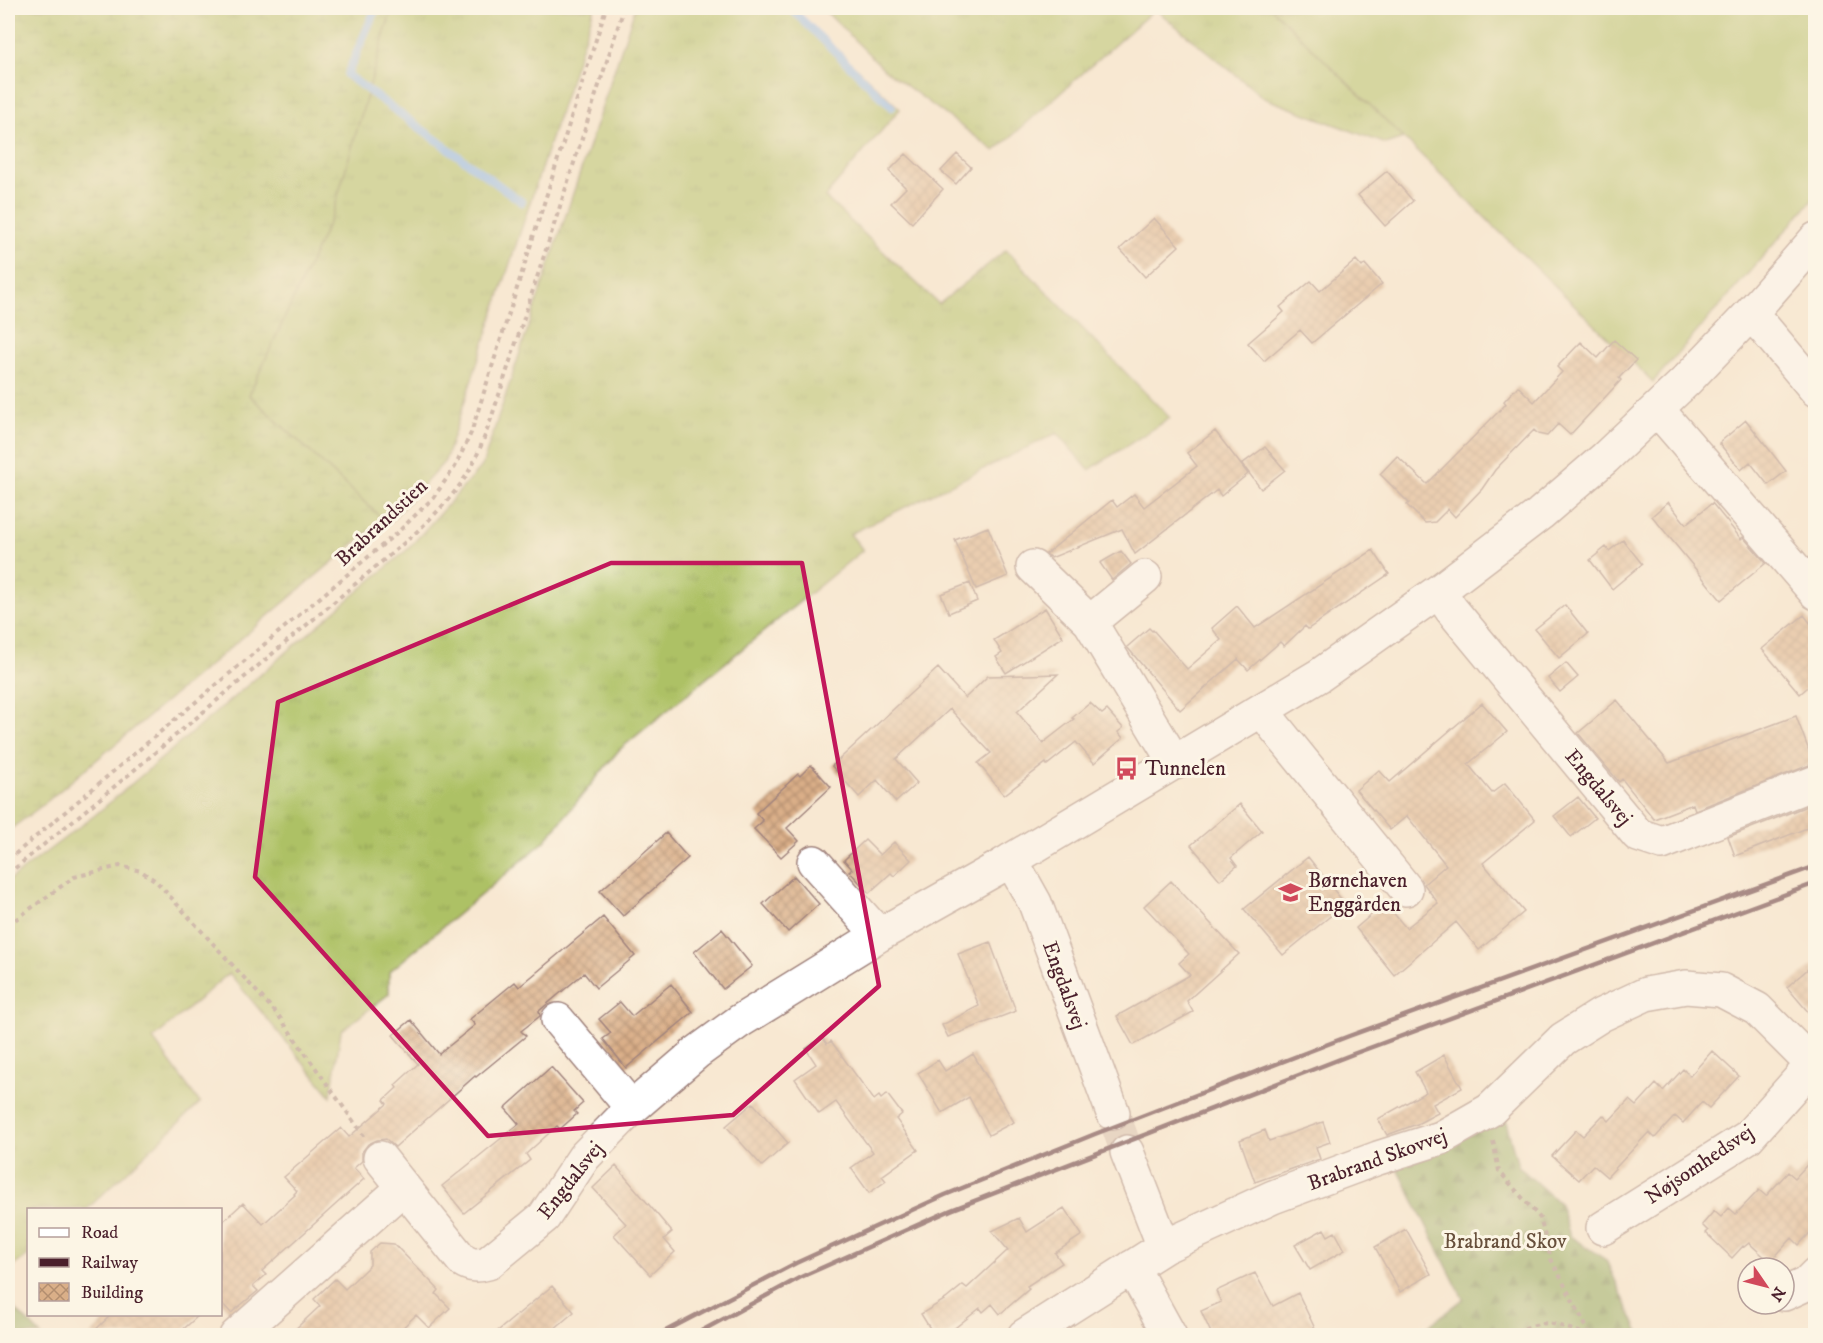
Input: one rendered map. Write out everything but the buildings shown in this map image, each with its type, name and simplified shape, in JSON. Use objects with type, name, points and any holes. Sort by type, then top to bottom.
[{"type":"street","name":"Engdalsvej","points":[[380,1158],[462,1260],[469,1265],[477,1266],[488,1263],[544,1217],[584,1157],[632,1108],[696,1053],[740,1021],[879,935],[1011,860],[1320,675],[1439,591],[1540,514],[1658,409],[1750,314],[1815,239]]},
{"type":"street","points":[[1750,314],[1815,390]]},
{"type":"street","points":[[1658,409],[1815,593]]},
{"type":"street","points":[[1033,567],[1090,622],[1175,763]]},
{"type":"street","points":[[1090,622],[1145,577]]},
{"type":"street","name":"Engdalsvej","points":[[1439,591],[1451,609],[1638,834],[1662,843],[1815,782]]},
{"type":"street","points":[[1263,710],[1406,889]]},
{"type":"street","name":"Engdalsvej","points":[[1011,860],[1035,903],[1109,1100]]},
{"type":"street","points":[[814,862],[879,935]]},
{"type":"street","name":"Brabrand Skovvej","points":[[1024,1335],[1065,1323],[1132,1267],[1164,1247],[1273,1197],[1378,1158],[1441,1138],[1490,1110],[1563,1039],[1601,1015],[1646,993],[1686,987],[1721,990]]},
{"type":"street","name":"Nøjsomhedsvej","points":[[1603,1228],[1748,1137],[1814,1066],[1757,1009],[1721,990]]},
{"type":"street","points":[[558,1020],[632,1108]]},
{"type":"street","points":[[1127,1152],[1164,1247]]},
{"type":"street","points":[[236,1335],[403,1188]]},
{"type":"street","points":[[1132,1267],[1170,1335]]},
{"type":"street","points":[[1796,1289],[1806,1284],[1815,1274]]},
{"type":"path","name":"Brabrandstien","points":[[8,860],[399,531],[433,498],[455,467],[471,433],[606,8]]},
{"type":"path","points":[[8,874],[422,528],[463,480],[481,445],[502,386],[624,8]]},
{"type":"path","points":[[8,925],[74,877],[120,866],[141,871],[156,881],[278,1015],[380,1158]]},
{"type":"path","points":[[1490,1110],[1499,1172],[1540,1218],[1551,1259],[1591,1334],[1583,1334],[1552,1323],[1524,1328],[1508,1335]]},
{"type":"highlighted area","points":[[611,563],[802,563],[879,986],[733,1115],[488,1136],[255,877],[278,702]]},
{"type":"green space","points":[[8,8],[392,8],[333,213],[249,395],[388,524],[367,533],[44,804],[8,831]]},
{"type":"green space","points":[[375,8],[594,8],[445,461],[388,524],[199,350]]},
{"type":"green space","points":[[635,8],[793,8],[900,109],[825,197],[939,304],[1006,250],[1170,418],[1089,470],[1057,433],[850,534],[863,550],[619,750],[544,842],[389,972],[389,994],[341,1031],[331,1096],[229,973],[153,1039],[200,1103],[88,1208],[27,1208],[27,1256],[8,1270],[8,881],[95,815],[408,549],[482,466]]},
{"type":"green space","points":[[822,8],[1290,8],[1418,133],[1386,144],[1264,98],[1155,9],[995,151],[885,70]]},
{"type":"green space","points":[[1271,8],[1815,8],[1815,197],[1653,382]]},
{"type":"green space","name":"Brabrand Skov","points":[[1505,1118],[1518,1166],[1560,1204],[1570,1236],[1606,1260],[1640,1335],[1417,1335],[1463,1299],[1398,1169]]},
{"type":"green space","points":[[8,1302],[41,1335],[8,1335]]},
{"type":"waterway","points":[[376,8],[347,75],[522,202]]},
{"type":"waterway","points":[[790,8],[892,107]]},
{"type":"tunnel","points":[[1113,1113],[1127,1152]]},
{"type":"railway","points":[[656,1336],[796,1263],[945,1195],[1095,1134],[1349,1036],[1816,866]]},
{"type":"railway","points":[[692,1336],[801,1277],[951,1210],[1353,1054],[1816,883]]},
{"type":"place","name":"Tunnelen","points":[[1127,768]]},
{"type":"place","name":"Børnehaven Enggården","points":[[1290,892]]}]
